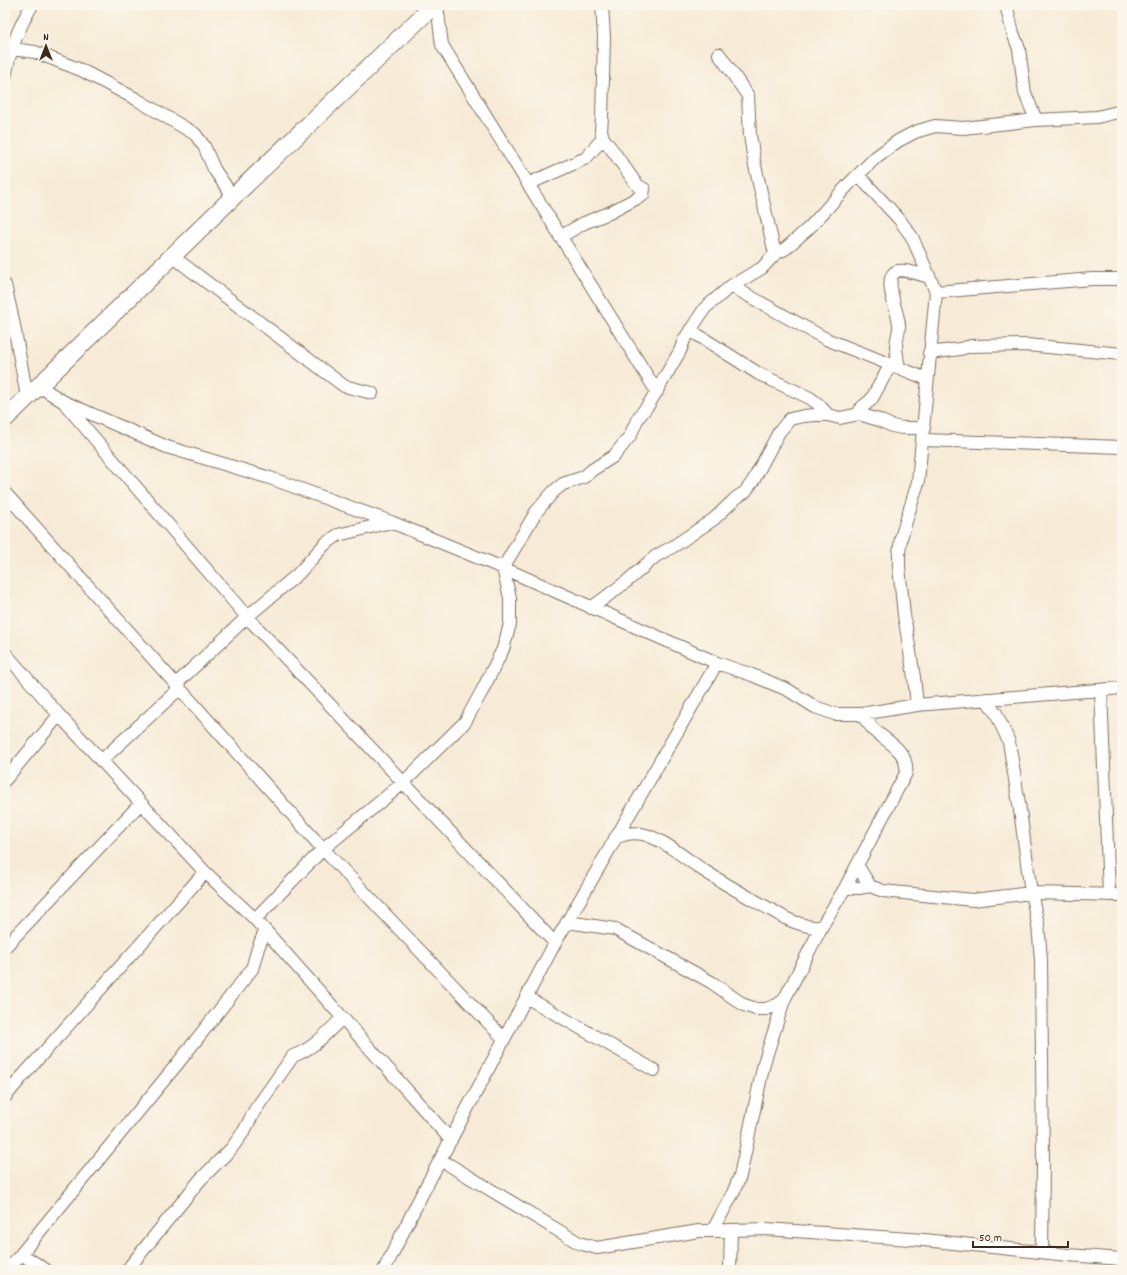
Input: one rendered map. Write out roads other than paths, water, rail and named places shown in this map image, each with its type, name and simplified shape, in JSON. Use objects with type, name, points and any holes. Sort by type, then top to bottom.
[{"type":"street","points":[[5,77],[12,49],[23,20],[32,5]]},
{"type":"street","points":[[5,419],[233,197],[434,5]]},
{"type":"street","points":[[437,5],[442,45],[657,392]]},
{"type":"street","points":[[560,237],[584,223],[609,213],[643,195],[644,189],[637,185],[603,138],[601,130],[604,37],[602,5]]},
{"type":"street","points":[[1006,5],[1013,33],[1019,49],[1025,93],[1036,120]]},
{"type":"street","points":[[12,49],[35,52],[81,70],[136,99],[195,134],[204,146],[214,169],[233,197]]},
{"type":"street","points":[[719,54],[748,96],[750,135],[754,161],[775,254]]},
{"type":"street","points":[[255,920],[323,849],[403,783],[465,722],[503,649],[510,624],[510,598],[503,568],[536,512],[554,491],[563,484],[584,477],[614,456],[630,436],[638,418],[657,392],[680,351],[684,340],[705,308],[731,286],[762,268],[775,254],[785,249],[810,227],[876,157],[898,141],[935,126],[963,128],[1036,120],[1098,117],[1122,111]]},
{"type":"street","points":[[528,184],[586,158],[603,138]]},
{"type":"street","points":[[858,175],[899,219],[912,237],[936,292],[929,353],[924,434],[918,482],[901,538],[899,567],[904,615],[917,705]]},
{"type":"street","points":[[172,256],[344,386],[372,393]]},
{"type":"street","points":[[859,414],[895,366],[899,325],[890,288],[891,278],[898,270],[930,277]]},
{"type":"street","points":[[936,292],[1092,279],[1122,279]]},
{"type":"street","points":[[5,284],[13,320],[33,392]]},
{"type":"street","points":[[731,286],[826,339],[927,378]]},
{"type":"street","points":[[690,330],[759,374],[810,398],[828,415]]},
{"type":"street","points":[[929,353],[971,346],[1026,345],[1122,354]]},
{"type":"street","points":[[33,392],[64,402],[166,446],[270,478],[391,522],[503,568],[716,663],[760,678],[788,690],[815,707],[835,714],[861,714],[917,705],[1122,688]]},
{"type":"street","points":[[64,402],[248,617],[555,943]]},
{"type":"street","points":[[591,608],[626,582],[656,556],[679,543],[714,519],[736,498],[745,492],[753,481],[779,432],[790,419],[804,416],[828,415],[840,418],[859,414],[880,420],[892,426],[924,434],[1122,447]]},
{"type":"street","points":[[5,493],[323,849],[504,1039]]},
{"type":"street","points":[[102,761],[248,617],[298,574],[325,544],[338,535],[391,522]]},
{"type":"street","points":[[5,653],[59,715],[205,872],[255,920],[451,1140]]},
{"type":"street","points":[[384,1270],[555,943],[716,663]]},
{"type":"street","points":[[1101,690],[1109,895]]},
{"type":"street","points":[[986,699],[996,713],[1009,742],[1031,893],[1038,924],[1041,960],[1043,1162],[1042,1252]]},
{"type":"street","points":[[712,1230],[733,1193],[740,1176],[764,1063],[784,1000],[822,926],[845,888],[906,773],[907,764],[905,758],[874,729],[861,714]]},
{"type":"street","points":[[5,780],[59,715]]},
{"type":"street","points":[[5,948],[141,803]]},
{"type":"street","points":[[616,838],[631,833],[641,833],[669,846],[703,870],[785,918],[819,928],[822,926]]},
{"type":"street","points":[[857,865],[870,886]]},
{"type":"street","points":[[5,1097],[205,872]]},
{"type":"street","points":[[845,888],[870,886],[883,891],[973,900],[1031,893],[1122,895]]},
{"type":"street","points":[[567,922],[615,929],[711,982],[744,1005],[756,1009],[766,1009],[777,1005],[784,1000]]},
{"type":"street","points":[[8,1270],[178,1063],[252,969],[265,931]]},
{"type":"street","points":[[526,997],[654,1070]]},
{"type":"street","points":[[128,1270],[200,1180],[230,1149],[244,1131],[255,1110],[293,1056],[312,1046],[342,1018]]},
{"type":"street","points":[[441,1160],[579,1243],[598,1248],[606,1248],[699,1231],[766,1229],[924,1240],[1122,1259]]},
{"type":"street","points":[[730,1230],[730,1270]]},
{"type":"street","points":[[20,1254],[46,1270]]}]
